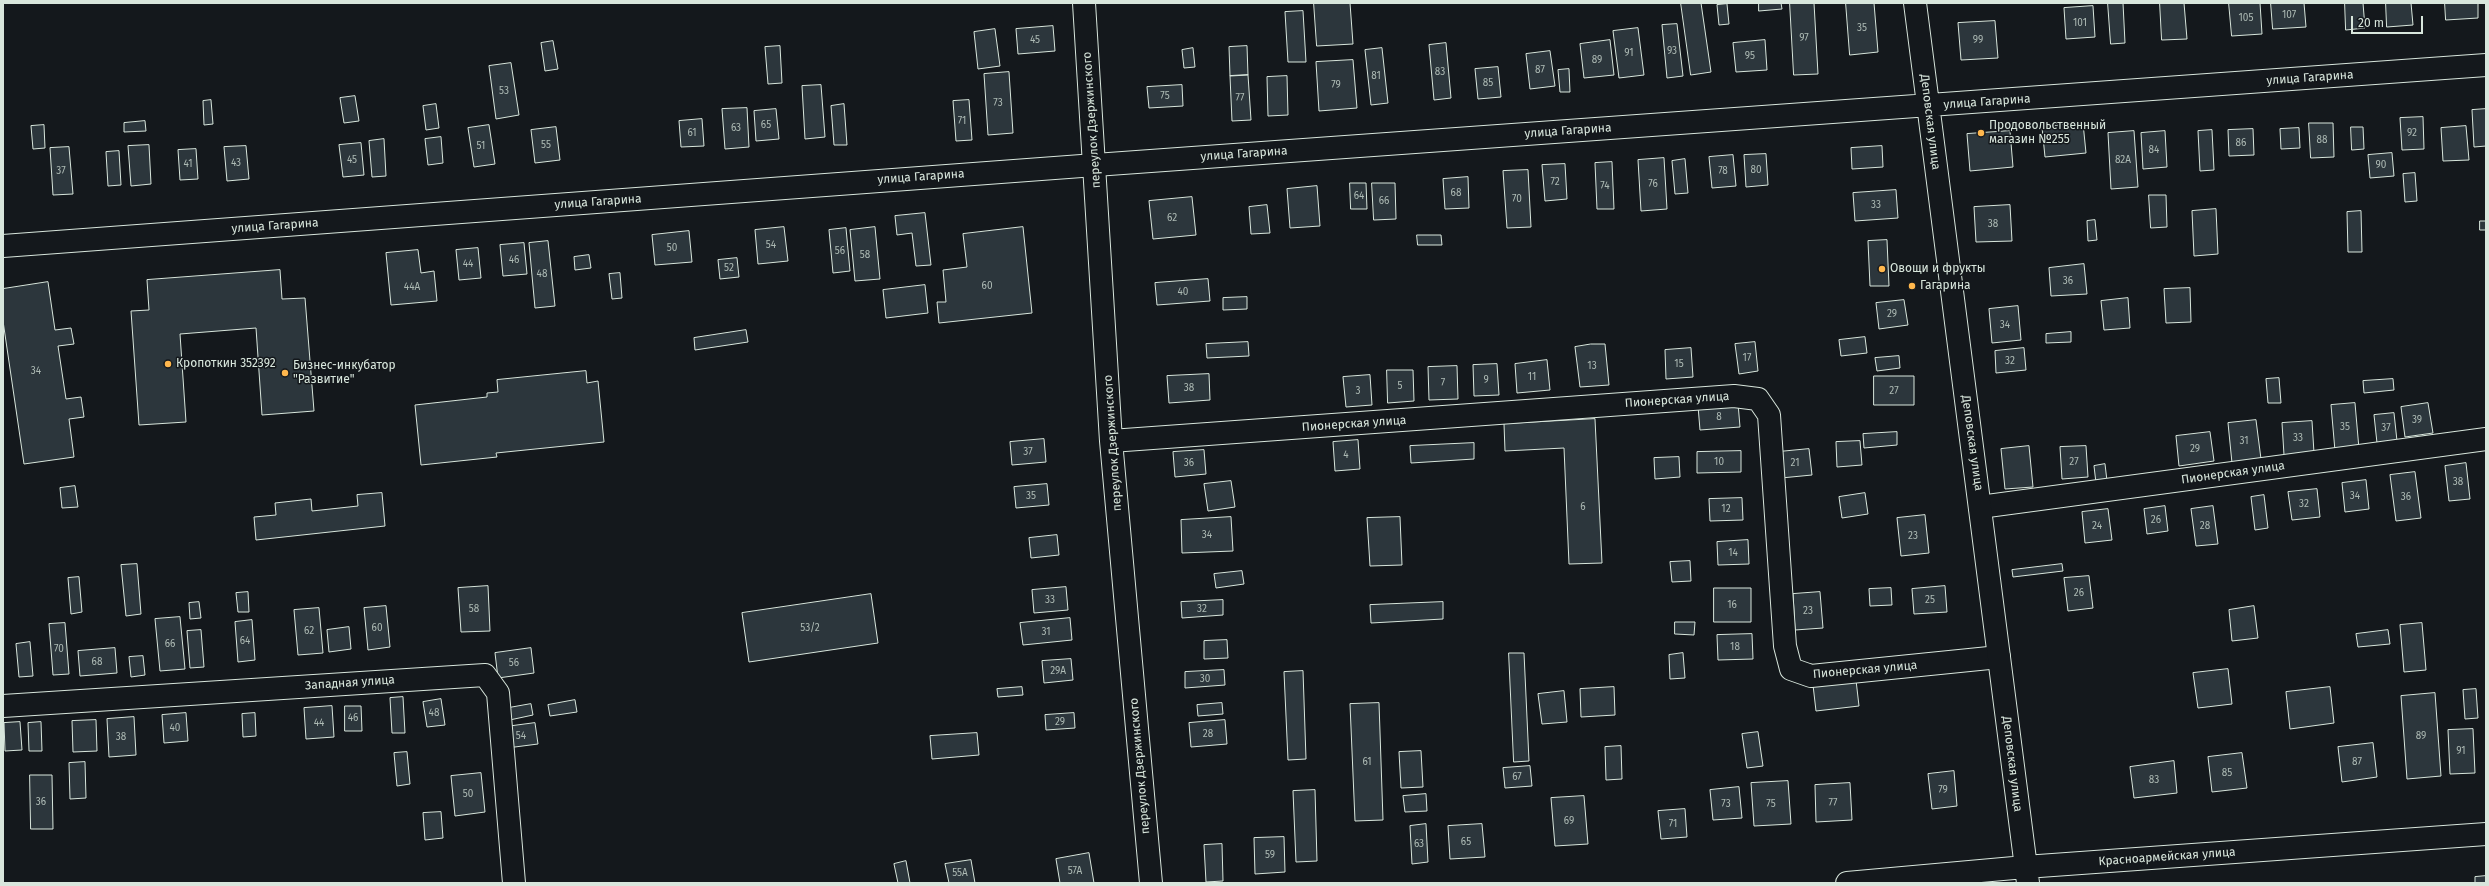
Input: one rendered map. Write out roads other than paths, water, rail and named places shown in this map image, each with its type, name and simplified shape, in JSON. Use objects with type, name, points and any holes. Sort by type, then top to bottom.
[{"type":"street","name":"переулок Дзержинского","points":[[1084,3],[1112,441],[1151,883]]},
{"type":"street","name":"Деповская улица","points":[[1915,3],[2026,875]]},
{"type":"street","name":"улица Гагарина","points":[[3,246],[1095,165],[2486,65]]},
{"type":"street","name":"Пионерская улица","points":[[1112,441],[1734,396],[1758,399],[1769,415],[1785,646],[1791,669],[1811,676],[1999,657]]},
{"type":"street","name":"Пионерская улица","points":[[1980,507],[2486,439]]},
{"type":"street","name":"Западная улица","points":[[3,706],[485,675],[498,693],[514,883]]},
{"type":"street","name":"Красноармейская улица","points":[[1847,883],[2026,875],[2486,834]]},
{"type":"place","name":"Продовольственный магазин №255","points":[[1981,133]]},
{"type":"place","name":"Овощи и фрукты","points":[[1882,269]]},
{"type":"place","name":"Гагарина","points":[[1912,286]]},
{"type":"place","name":"Кропоткин 352392","points":[[168,364]]},
{"type":"place","name":"Бизнес-инкубатор \"Развитие\"","points":[[285,373]]}]
